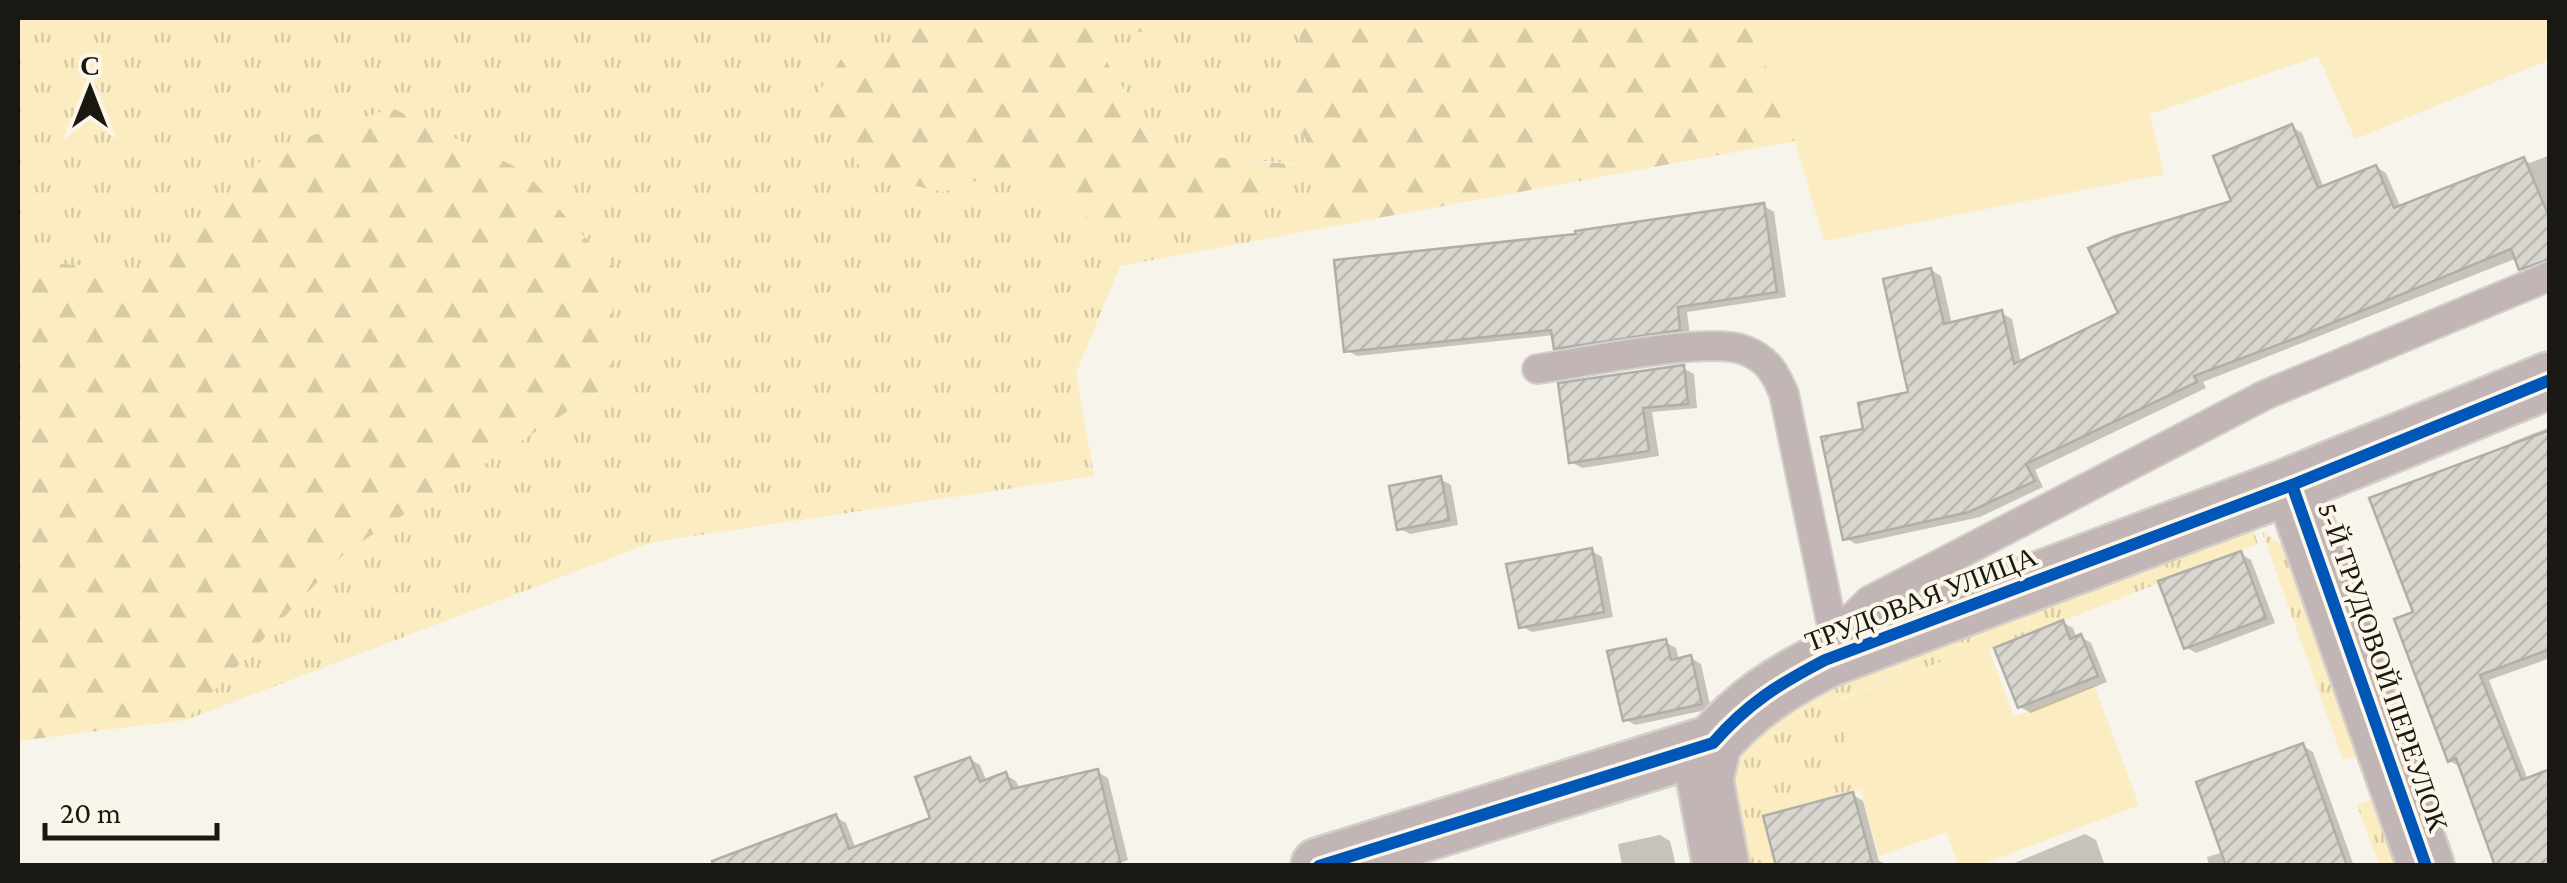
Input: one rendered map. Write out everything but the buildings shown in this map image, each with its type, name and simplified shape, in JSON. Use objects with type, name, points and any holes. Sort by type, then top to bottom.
[{"type":"street","name":"ТРУДОВАЯ УЛИЦА","points":[[1320,866],[1713,743],[1738,714],[1830,648],[2292,485],[2550,380]]},
{"type":"street","name":"5-Й ТРУДОВОЙ ПЕРЕУЛОК","points":[[2292,485],[2426,866]]},
{"type":"street","points":[[1713,743],[1705,780],[1721,866]]},
{"type":"lane","points":[[1830,648],[1869,601],[2265,395],[2550,276]]},
{"type":"lane","points":[[1536,369],[1709,345],[1744,350],[1773,368],[1784,394],[1830,648]]},
{"type":"green space","points":[[18,18],[904,18],[911,41],[844,55],[943,192],[1019,165],[1099,226],[1255,220],[1297,164],[1161,152],[1092,36],[1183,27],[1201,18],[1284,18],[1300,35],[1291,108],[1319,169],[1308,231],[1120,266],[1076,373],[1094,476],[653,542],[186,720],[348,550],[613,383],[273,149],[148,273],[18,259]]},
{"type":"green space","points":[[904,18],[1201,18],[1183,27],[1092,37],[1161,152],[1298,165],[1255,220],[1099,226],[1020,166],[943,192],[866,175],[813,100],[844,55],[911,41]]},
{"type":"green space","points":[[1284,18],[1747,18],[1795,141],[1308,231],[1319,169],[1291,108],[1300,35]]},
{"type":"green space","points":[[1747,18],[2549,18],[2549,60],[2355,139],[2318,56],[2150,114],[2164,174],[1824,241],[1795,141]]},
{"type":"green space","points":[[392,108],[524,171],[612,267],[614,382],[348,550],[186,720],[18,741],[18,259],[148,273],[273,149]]},
{"type":"green space","points":[[2252,526],[2258,544],[1994,648],[1988,650],[1986,645],[1835,701],[1860,790],[1763,816],[1776,865],[1745,865],[1734,806],[1736,774],[1755,737],[1792,696]]},
{"type":"green space","points":[[2262,532],[2291,550],[2363,754],[2343,760]]},
{"type":"green space","points":[[1987,645],[2014,717],[2094,685],[2139,805],[1980,865],[1958,865],[1946,832],[1879,856],[1835,702]]},
{"type":"green space","points":[[2378,797],[2402,865],[2379,865],[2357,805]]},
{"type":"cycle path","points":[[1319,866],[1713,743],[1765,696],[1825,660],[2292,485],[2550,380]]},
{"type":"cycle path","points":[[2292,485],[2426,866]]}]
